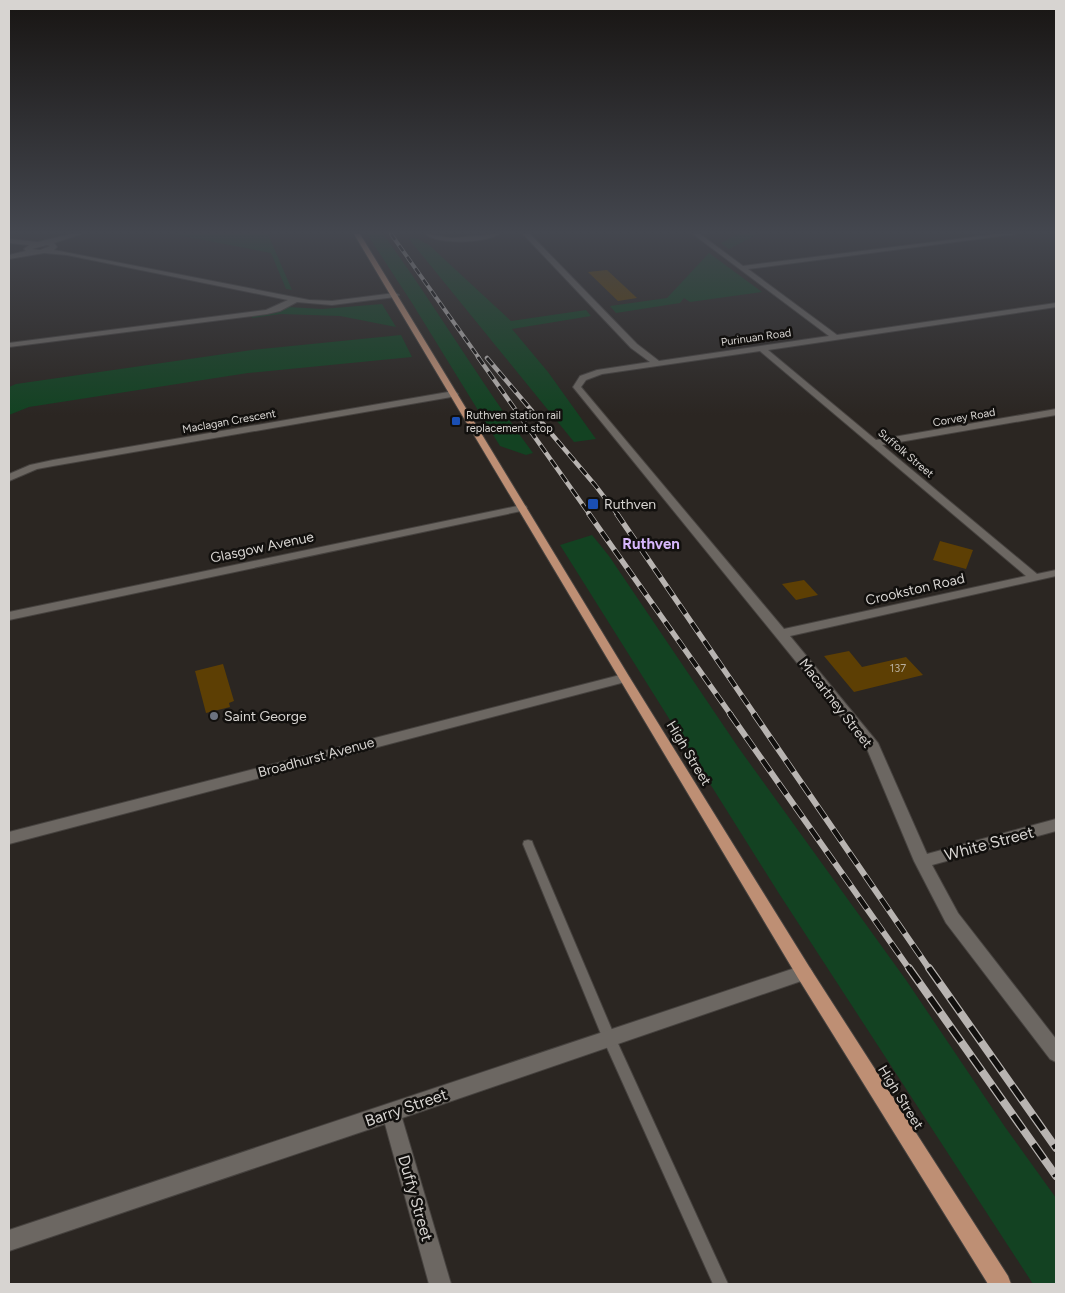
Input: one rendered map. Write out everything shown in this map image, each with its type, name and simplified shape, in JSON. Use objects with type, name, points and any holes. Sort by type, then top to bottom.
[{"type":"main road","name":"High Street","points":[[396,295],[624,678],[804,973],[1000,1284]]},
{"type":"street","points":[[273,294],[332,303],[396,295]]},
{"type":"street","points":[[584,294],[652,364]]},
{"type":"street","points":[[778,294],[835,337]]},
{"type":"street","points":[[250,314],[271,307],[286,297]]},
{"type":"street","points":[[9,345],[250,314],[277,309],[296,299]]},
{"type":"street","name":"Purinuan Road","points":[[580,380],[595,373],[1056,304]]},
{"type":"street","name":"Suffolk Street","points":[[762,348],[1034,578]]},
{"type":"street","name":"Macartney Street","points":[[580,380],[578,390],[847,713],[872,747],[922,861],[952,918],[1056,1053]]},
{"type":"street","name":"Maclagan Crescent","points":[[9,478],[34,467],[54,463],[454,394]]},
{"type":"street","name":"Corvey Road","points":[[876,443],[1056,412]]},
{"type":"street","name":"Glasgow Avenue","points":[[9,616],[522,508]]},
{"type":"street","name":"Crookston Road","points":[[780,634],[1056,573]]},
{"type":"street","name":"Broadhurst Avenue","points":[[9,838],[624,678]]},
{"type":"street","name":"White Street","points":[[922,861],[1056,825]]},
{"type":"street","name":"Barry Street","points":[[9,1241],[804,973]]},
{"type":"street","name":"Duffy Street","points":[[391,1112],[440,1284]]},
{"type":"lane","points":[[528,844],[609,1039],[721,1284]]},
{"type":"green space","points":[[406,294],[425,294],[533,453],[526,455],[500,446]]},
{"type":"green space","points":[[454,294],[482,294],[511,321],[586,310],[591,316],[512,329],[548,372],[596,439],[574,442]]},
{"type":"green space","points":[[670,294],[745,294],[690,302],[684,298],[680,303],[616,313],[610,306],[667,298]]},
{"type":"green space","points":[[382,304],[396,327],[340,316],[281,314],[252,318],[252,316],[288,307],[322,309]]},
{"type":"green space","points":[[401,335],[412,357],[248,373],[29,407],[9,415],[9,387],[16,384],[252,350]]},
{"type":"green space","points":[[592,535],[609,556],[738,747],[906,980],[1005,1127],[1056,1198],[1056,1284],[1033,1284],[778,892],[560,545]]},
{"type":"building","points":[[611,294],[633,294],[637,298],[618,301]]},
{"type":"building","points":[[940,541],[973,550],[966,569],[933,560]]},
{"type":"building","points":[[804,580],[818,595],[796,600],[782,584]]},
{"type":"building","points":[[849,651],[862,667],[906,657],[923,675],[854,692],[824,656]]},
{"type":"building","points":[[223,664],[234,701],[229,703],[230,707],[206,713],[195,671]]},
{"type":"railway","points":[[434,294],[479,358]]},
{"type":"railway","points":[[478,357],[590,515]]},
{"type":"railway","points":[[487,358],[595,485],[618,515]]},
{"type":"railway","points":[[589,514],[731,715]]},
{"type":"railway","points":[[617,514],[755,715]]},
{"type":"railway","points":[[730,714],[910,970]]},
{"type":"railway","points":[[754,714],[930,970]]},
{"type":"railway","points":[[909,968],[1056,1176]]},
{"type":"railway","points":[[929,968],[1056,1148]]},
{"type":"place","name":"Ruthven station rail replacement stop","points":[[456,421]]},
{"type":"place","name":"Ruthven","points":[[593,504]]},
{"type":"place","name":"Saint George","points":[[214,716]]},
{"type":"district","name":"Ruthven","points":[[651,544]]}]
